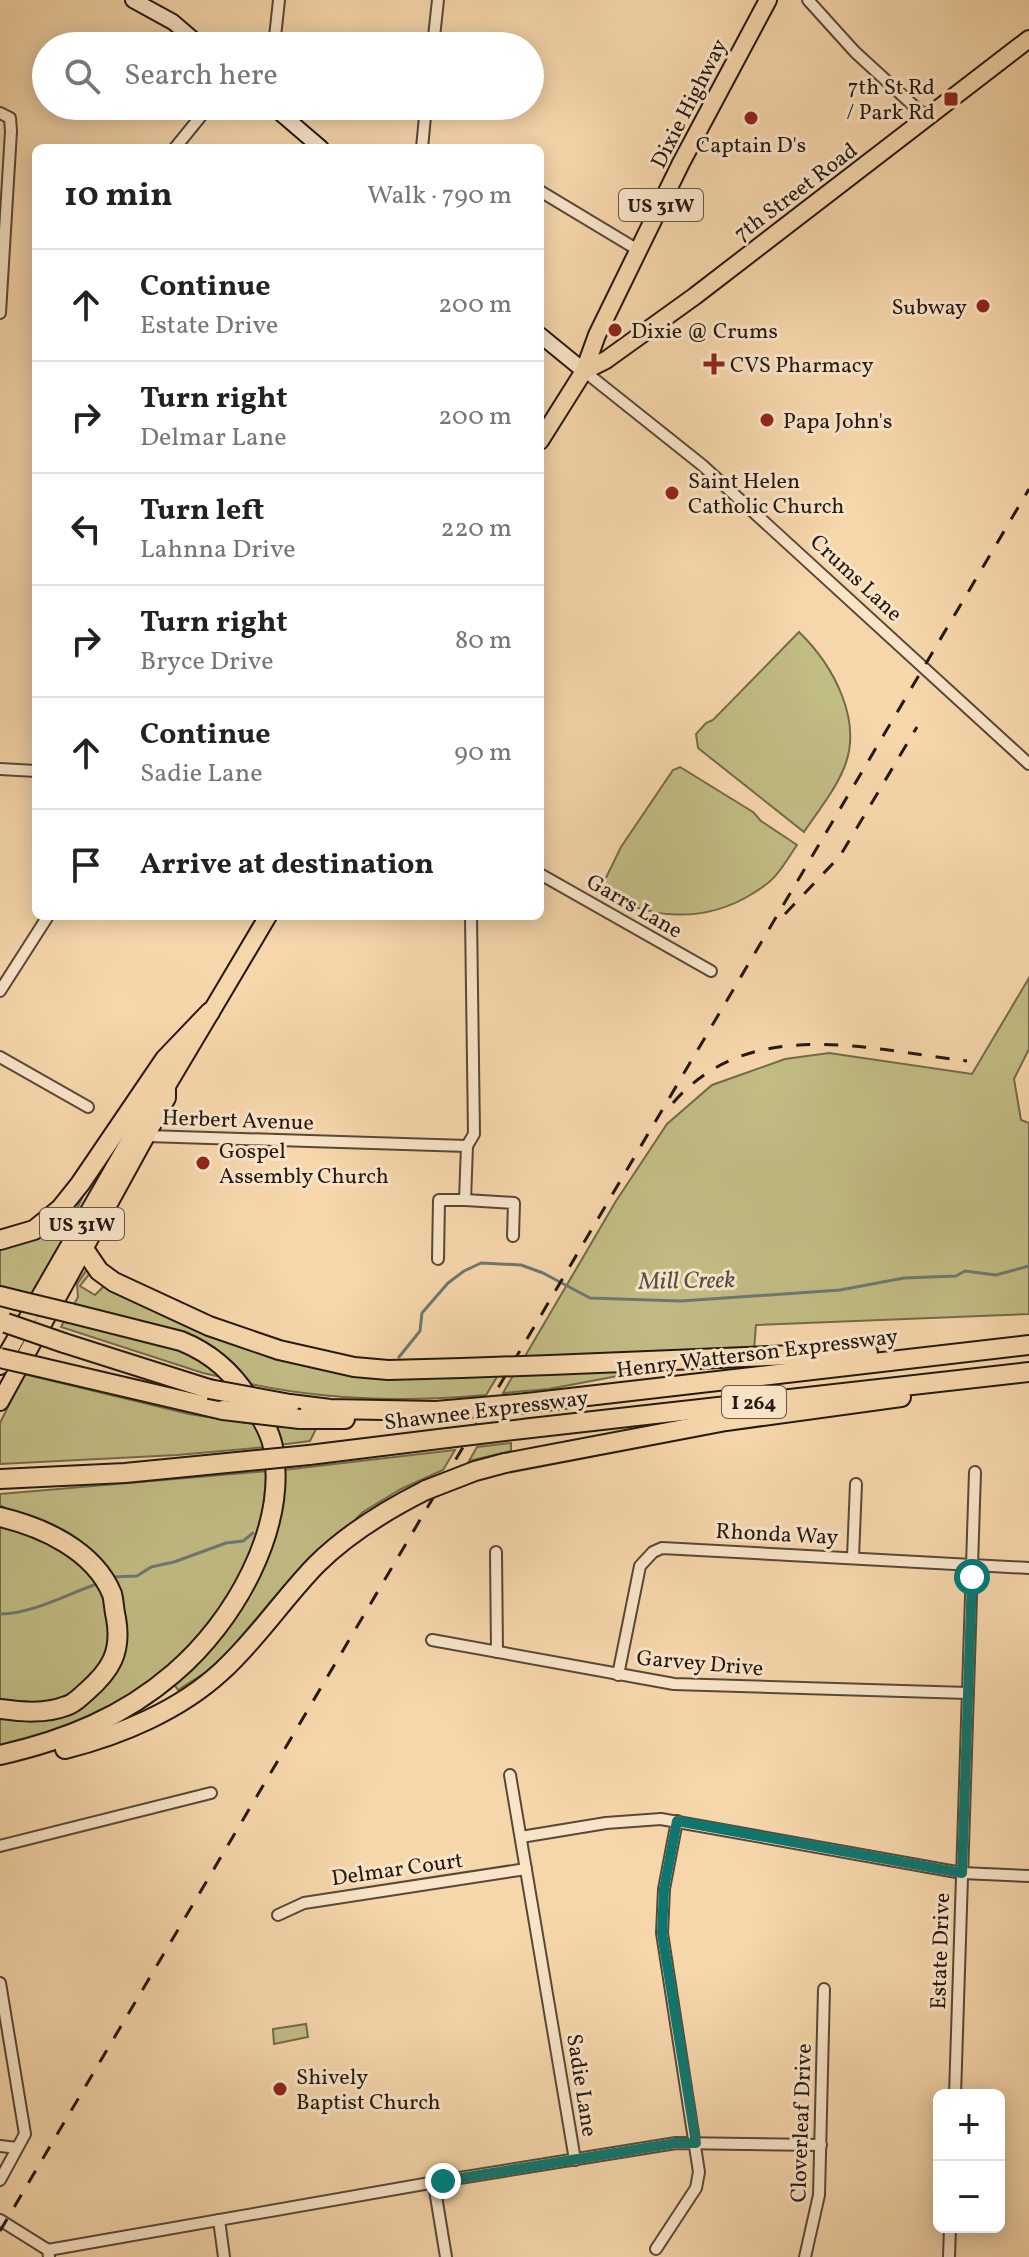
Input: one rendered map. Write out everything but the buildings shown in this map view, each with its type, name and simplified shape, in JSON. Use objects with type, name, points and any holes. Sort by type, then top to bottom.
[{"type":"highway","points":[[0,1240],[34,1230],[60,1209],[165,1059],[210,1012]]},
{"type":"highway","points":[[84,1249],[99,1271],[114,1282],[209,1326],[279,1350],[354,1367],[388,1370],[462,1368],[871,1352],[939,1355]]},
{"type":"highway","points":[[0,1755],[51,1743],[111,1718],[177,1671],[213,1631],[238,1593],[260,1547],[276,1480],[273,1446],[266,1426],[229,1370],[194,1346],[8,1298]]},
{"type":"highway","name":"Shawnee Expressway","points":[[3,1322],[209,1389],[295,1412],[395,1412]]},
{"type":"highway","name":"Henry Watterson Expressway","points":[[395,1412],[527,1403],[1029,1345]]},
{"type":"highway","points":[[0,1358],[223,1410],[295,1412]]},
{"type":"highway","name":"I 264","points":[[978,1378],[1029,1372]]},
{"type":"highway","points":[[0,1763],[91,1742],[158,1714],[196,1692],[239,1654],[317,1564],[346,1538],[391,1508],[426,1490],[505,1463],[726,1421],[910,1395],[978,1378]]},
{"type":"highway","name":"Shawnee Expressway","points":[[0,1479],[125,1473],[309,1455],[841,1391],[978,1378]]},
{"type":"highway","points":[[0,1517],[25,1523],[64,1541],[94,1567],[112,1594],[119,1637],[112,1664],[70,1706],[34,1712],[0,1709]]},
{"type":"main road","points":[[133,0],[185,32]]},
{"type":"main road","name":"Dixie Highway","points":[[544,435],[584,371],[597,335],[681,163],[768,0]]},
{"type":"main road","name":"7th Street Road","points":[[584,371],[606,360],[695,296],[1029,39]]},
{"type":"main road","points":[[288,120],[316,144]]},
{"type":"main road","name":"Crums Lane","points":[[544,338],[584,371]]},
{"type":"main road","name":"US 31W","points":[[0,1366],[157,1093],[167,1086],[266,920]]},
{"type":"main road","name":"US 31W","points":[[0,1402],[147,1136],[167,1098],[167,1086]]},
{"type":"street","points":[[276,32],[279,0]]},
{"type":"street","points":[[435,32],[438,0]]},
{"type":"street","points":[[808,0],[855,52],[927,118]]},
{"type":"street","points":[[0,113],[10,118],[11,131],[0,313]]},
{"type":"street","points":[[178,144],[198,120]]},
{"type":"street","points":[[422,144],[425,120]]},
{"type":"street","points":[[544,193],[638,250]]},
{"type":"street","name":"Crums Lane","points":[[584,371],[702,465],[1029,764]]},
{"type":"street","points":[[0,769],[32,771]]},
{"type":"street","name":"Garrs Lane","points":[[544,876],[711,971]]},
{"type":"street","points":[[0,991],[45,920]]},
{"type":"street","points":[[465,1200],[469,1144],[474,1134],[471,920]]},
{"type":"street","points":[[0,1057],[88,1107]]},
{"type":"street","name":"Herbert Avenue","points":[[147,1136],[469,1144]]},
{"type":"street","points":[[438,1259],[439,1200],[514,1203],[513,1236]]},
{"type":"street","name":"Estate Drive","points":[[955,2089],[975,1472]]},
{"type":"street","points":[[853,1557],[856,1484]]},
{"type":"street","name":"Rhonda Way","points":[[618,1675],[640,1566],[653,1552],[667,1548],[1029,1568]]},
{"type":"street","points":[[496,1552],[497,1652]]},
{"type":"street","name":"Garvey Drive","points":[[432,1640],[618,1675],[702,1686],[968,1693]]},
{"type":"street","name":"Sadie Lane","points":[[48,2253],[219,2220],[575,2160],[510,1775]]},
{"type":"street","points":[[0,1846],[211,1793]]},
{"type":"street","points":[[521,1837],[631,1820],[677,1821],[962,1873],[1029,1876]]},
{"type":"street","points":[[656,2249],[696,2188],[699,2172],[662,1933],[664,1889],[677,1821]]},
{"type":"street","name":"Delmar Court","points":[[278,1915],[304,1903],[429,1881],[526,1869]]},
{"type":"street","points":[[0,1983],[25,2134],[0,2180]]},
{"type":"street","name":"Cloverleaf Drive","points":[[805,2257],[819,2195],[824,1989]]},
{"type":"street","points":[[575,2160],[676,2143],[821,2145]]},
{"type":"street","points":[[0,2146],[17,2148]]},
{"type":"street","points":[[439,2182],[435,2190],[446,2257]]},
{"type":"street","points":[[219,2220],[224,2257]]},
{"type":"street","points":[[2,2222],[48,2253]]},
{"type":"street","points":[[949,2257],[950,2233]]},
{"type":"shaded area","points":[[799,632],[833,676],[847,712],[850,731],[844,768],[804,832],[698,748],[696,734]]},
{"type":"shaded area","points":[[680,767],[753,812],[761,821],[797,845],[765,886],[733,904],[695,914],[637,908],[600,890],[621,847],[673,770]]},
{"type":"shaded area","points":[[1029,978],[1029,1049],[1014,1079],[1021,1120],[1029,1123],[1029,1314],[756,1325],[754,1350],[524,1358],[616,1201],[667,1124],[712,1085],[785,1059],[829,1053],[972,1074]]},
{"type":"shaded area","points":[[88,1185],[76,1211],[80,1214],[31,1296],[0,1290],[0,1241],[32,1233]]},
{"type":"shaded area","points":[[87,1269],[91,1272],[80,1286],[95,1295],[105,1285],[274,1355],[500,1372],[486,1395],[456,1397],[396,1399],[335,1396],[246,1383],[238,1370],[73,1306],[78,1297],[77,1284]]},
{"type":"shaded area","points":[[66,1318],[182,1348],[230,1379],[61,1327]]},
{"type":"shaded area","points":[[515,1372],[639,1372],[549,1389],[503,1393]]},
{"type":"shaded area","points":[[24,1374],[189,1414],[260,1425],[266,1447],[0,1464],[0,1423]]},
{"type":"shaded area","points":[[274,1426],[316,1429],[310,1441],[279,1445]]},
{"type":"shaded area","points":[[511,1443],[511,1451],[469,1461],[477,1447]]},
{"type":"shaded area","points":[[455,1450],[443,1470],[401,1489],[363,1512],[271,1601],[229,1651],[206,1672],[178,1690],[174,1684],[226,1626],[283,1470]]},
{"type":"shaded area","points":[[269,1471],[270,1492],[253,1549],[235,1587],[213,1622],[176,1664],[111,1711],[0,1749],[0,1717],[23,1719],[60,1712],[87,1700],[107,1684],[120,1665],[126,1644],[126,1621],[109,1575],[92,1552],[71,1534],[54,1525],[3,1507],[0,1505],[0,1494]]},
{"type":"shaded area","points":[[0,1522],[58,1544],[95,1578],[111,1612],[108,1655],[76,1693],[55,1702],[17,1704],[0,1700]]},
{"type":"shaded area","points":[[306,2024],[308,2037],[274,2044],[273,2029]]},
{"type":"waterway","name":"Mill Creek","points":[[399,1357],[420,1331],[422,1313],[448,1283],[481,1263],[521,1265],[590,1298],[681,1301],[840,1290],[904,1278],[956,1276],[965,1271],[996,1275],[1029,1266]]},
{"type":"waterway","name":"Mill Creek","points":[[112,1577],[137,1576],[151,1567],[226,1543],[243,1541],[253,1533]]},
{"type":"waterway","name":"Mill Creek","points":[[0,1614],[37,1607],[97,1584]]},
{"type":"railway","points":[[0,2231],[1029,489]]},
{"type":"railway","points":[[785,914],[840,856],[917,727]]},
{"type":"railway","points":[[673,1103],[703,1075],[737,1058],[773,1048],[811,1044],[850,1046],[967,1061]]},
{"type":"place","name":"7th St Rd / Park Rd","points":[[951,99]]},
{"type":"place","name":"Captain D's","points":[[751,118]]},
{"type":"place","name":"Subway","points":[[983,306]]},
{"type":"place","name":"Dixie @ Crums","points":[[615,330]]},
{"type":"place","name":"CVS Pharmacy","points":[[714,364]]},
{"type":"place","name":"Papa John's","points":[[767,420]]},
{"type":"place","name":"Saint Helen Catholic Church","points":[[672,493]]},
{"type":"place","name":"Gospel Assembly Church","points":[[203,1163]]},
{"type":"place","name":"Shively Baptist Church","points":[[280,2089]]},
{"type":"route","points":[[443,2181],[676,2143],[696,2143],[662,1933],[664,1889],[677,1821],[962,1873],[972,1577]]}]
